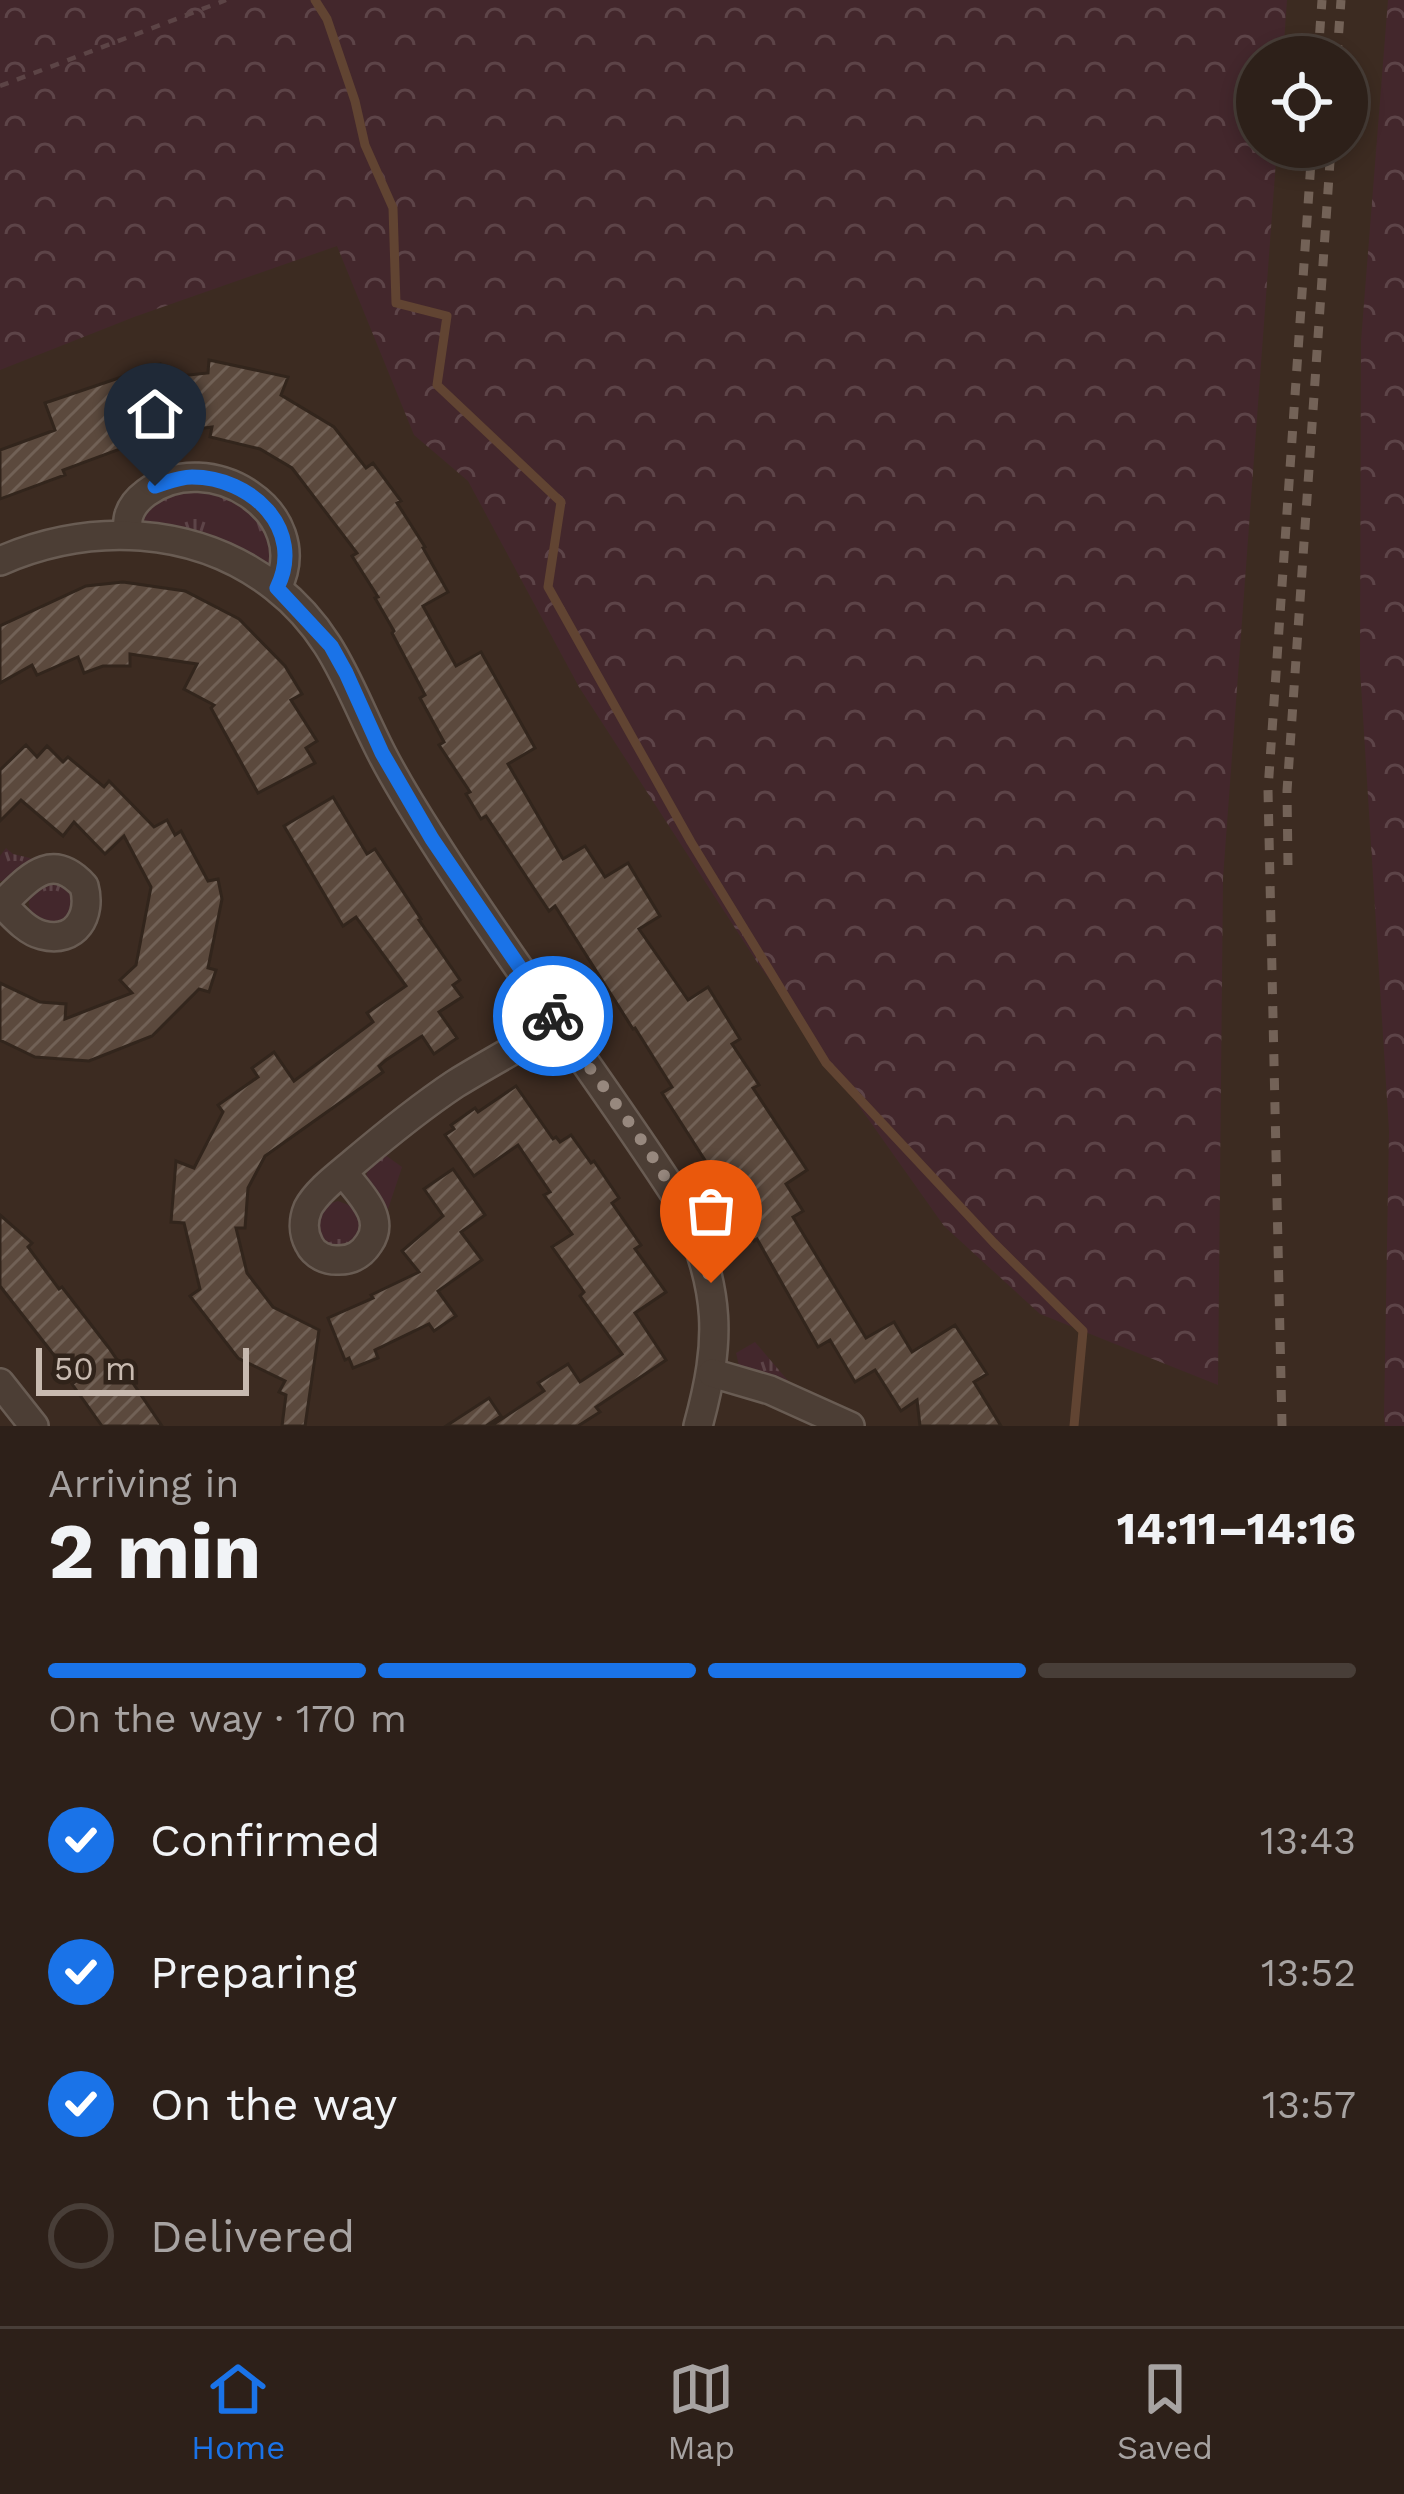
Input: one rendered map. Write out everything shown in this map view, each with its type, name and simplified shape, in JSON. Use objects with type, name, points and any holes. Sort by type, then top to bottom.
[{"type":"street","points":[[127,534],[129,512],[155,486],[197,477],[241,488],[275,520],[285,544],[285,572],[277,588]]},
{"type":"street","points":[[0,561],[36,545],[79,537],[127,534],[185,542],[252,571],[277,588],[331,646],[382,753],[432,839],[684,1208],[711,1283],[714,1321],[712,1373],[698,1426]]},
{"type":"street","points":[[343,1172],[455,1084],[559,1024]]},
{"type":"street","points":[[712,1373],[770,1390],[850,1426]]},
{"type":"street","points":[[0,1382],[34,1426]]},
{"type":"path","points":[[0,86],[226,0]]},
{"type":"green space","points":[[0,0],[1287,0],[1284,36],[1236,36],[1236,168],[1275,168],[1223,878],[1218,1385],[1040,1314],[944,1226],[757,962],[579,687],[468,481],[414,435],[337,246],[0,370]]},
{"type":"green space","points":[[1388,0],[1404,0],[1404,1426],[1385,1426],[1384,1417],[1389,1131],[1360,669],[1361,341]]},
{"type":"green space","points":[[214,490],[244,504],[271,535],[273,564],[264,567],[147,525],[143,518],[146,506],[171,492]]},
{"type":"green space","points":[[6,848],[38,860],[9,881],[0,881],[0,856]]},
{"type":"green space","points":[[52,880],[68,887],[75,903],[68,919],[52,926],[36,919],[29,903],[36,887]]},
{"type":"green space","points":[[381,1152],[402,1167],[386,1215],[366,1180],[368,1166]]},
{"type":"green space","points":[[338,1201],[356,1208],[365,1225],[358,1244],[331,1250],[317,1237],[316,1218]]},
{"type":"green space","points":[[755,1342],[790,1383],[784,1387],[740,1370],[736,1353]]},
{"type":"building","points":[[209,360],[288,377],[281,395],[334,427],[366,468],[373,463],[401,501],[397,503],[448,592],[423,606],[456,666],[481,652],[535,748],[508,764],[563,859],[585,846],[605,877],[628,863],[660,916],[639,929],[688,1000],[708,987],[740,1039],[732,1044],[759,1085],[753,1088],[807,1170],[786,1184],[803,1211],[793,1217],[866,1338],[894,1322],[912,1352],[955,1325],[987,1374],[974,1382],[1001,1426],[920,1426],[917,1400],[901,1411],[875,1370],[855,1382],[830,1340],[818,1347],[757,1239],[754,1241],[662,1093],[672,1087],[635,1028],[555,906],[549,911],[466,794],[470,792],[439,745],[444,742],[420,698],[425,695],[378,597],[352,556],[357,553],[292,468],[260,449],[210,437],[212,427],[151,435],[153,442],[63,470],[65,475],[0,499],[0,450],[55,430],[45,403],[160,364],[161,378],[208,373]]},
{"type":"building","points":[[123,582],[185,591],[239,619],[285,666],[302,694],[291,700],[317,741],[306,748],[315,763],[258,793],[211,708],[214,705],[184,689],[197,664],[130,654],[130,666],[103,666],[84,673],[78,657],[37,675],[32,665],[0,683],[0,626],[86,586]]},
{"type":"building","points":[[26,745],[37,757],[47,746],[63,762],[68,757],[104,787],[109,781],[154,827],[167,820],[175,835],[181,831],[208,881],[218,879],[222,899],[208,968],[216,970],[209,992],[199,989],[152,1036],[89,1061],[35,1057],[0,1040],[0,983],[40,1002],[66,1004],[65,1019],[132,993],[120,980],[136,965],[151,887],[124,836],[105,854],[74,822],[63,836],[21,800],[0,821],[0,770]]},
{"type":"building","points":[[333,797],[367,854],[375,849],[421,919],[460,980],[453,985],[462,997],[439,1012],[457,1038],[434,1054],[422,1036],[386,1060],[379,1066],[383,1072],[265,1156],[248,1188],[245,1228],[236,1228],[247,1273],[273,1307],[319,1330],[305,1426],[282,1426],[286,1395],[279,1392],[285,1381],[238,1358],[190,1296],[200,1289],[184,1223],[171,1222],[176,1161],[194,1168],[223,1112],[218,1105],[258,1077],[252,1068],[274,1052],[294,1081],[373,1022],[367,1013],[406,986],[356,917],[343,926],[284,826]]},
{"type":"building","points":[[516,1086],[553,1139],[560,1142],[571,1135],[594,1161],[619,1198],[612,1203],[641,1245],[635,1249],[666,1292],[635,1313],[666,1360],[596,1407],[600,1412],[578,1426],[491,1426],[544,1391],[538,1383],[568,1364],[580,1382],[622,1354],[552,1247],[572,1234],[544,1195],[550,1192],[518,1145],[474,1176],[445,1135],[475,1108],[478,1112]]},
{"type":"building","points":[[453,1169],[485,1215],[461,1232],[482,1260],[438,1291],[456,1316],[434,1331],[429,1324],[375,1350],[378,1358],[353,1368],[328,1318],[419,1272],[402,1251],[443,1216],[424,1189]]},
{"type":"building","points":[[0,1215],[32,1243],[28,1247],[109,1348],[162,1426],[102,1426],[72,1384],[75,1382],[0,1286]]},
{"type":"building","points":[[489,1398],[501,1416],[486,1426],[446,1426]]},
{"type":"waterway","points":[[315,0],[327,19],[365,145],[393,208],[396,303],[447,316],[437,385],[561,502],[548,587],[691,842],[826,1063],[1083,1331],[1074,1426]]},
{"type":"railway","points":[[1319,36],[1322,0]]},
{"type":"railway","points":[[1338,36],[1341,0]]},
{"type":"railway","points":[[1282,1426],[1268,790],[1311,168]]},
{"type":"railway","points":[[1288,865],[1287,791],[1330,168]]},
{"type":"way so far","points":[[553,1016],[684,1208],[711,1283]]},
{"type":"route","points":[[155,486],[178,478],[218,480],[241,488],[275,520],[287,559],[277,588],[331,646],[382,753],[432,839],[553,1016]]}]
